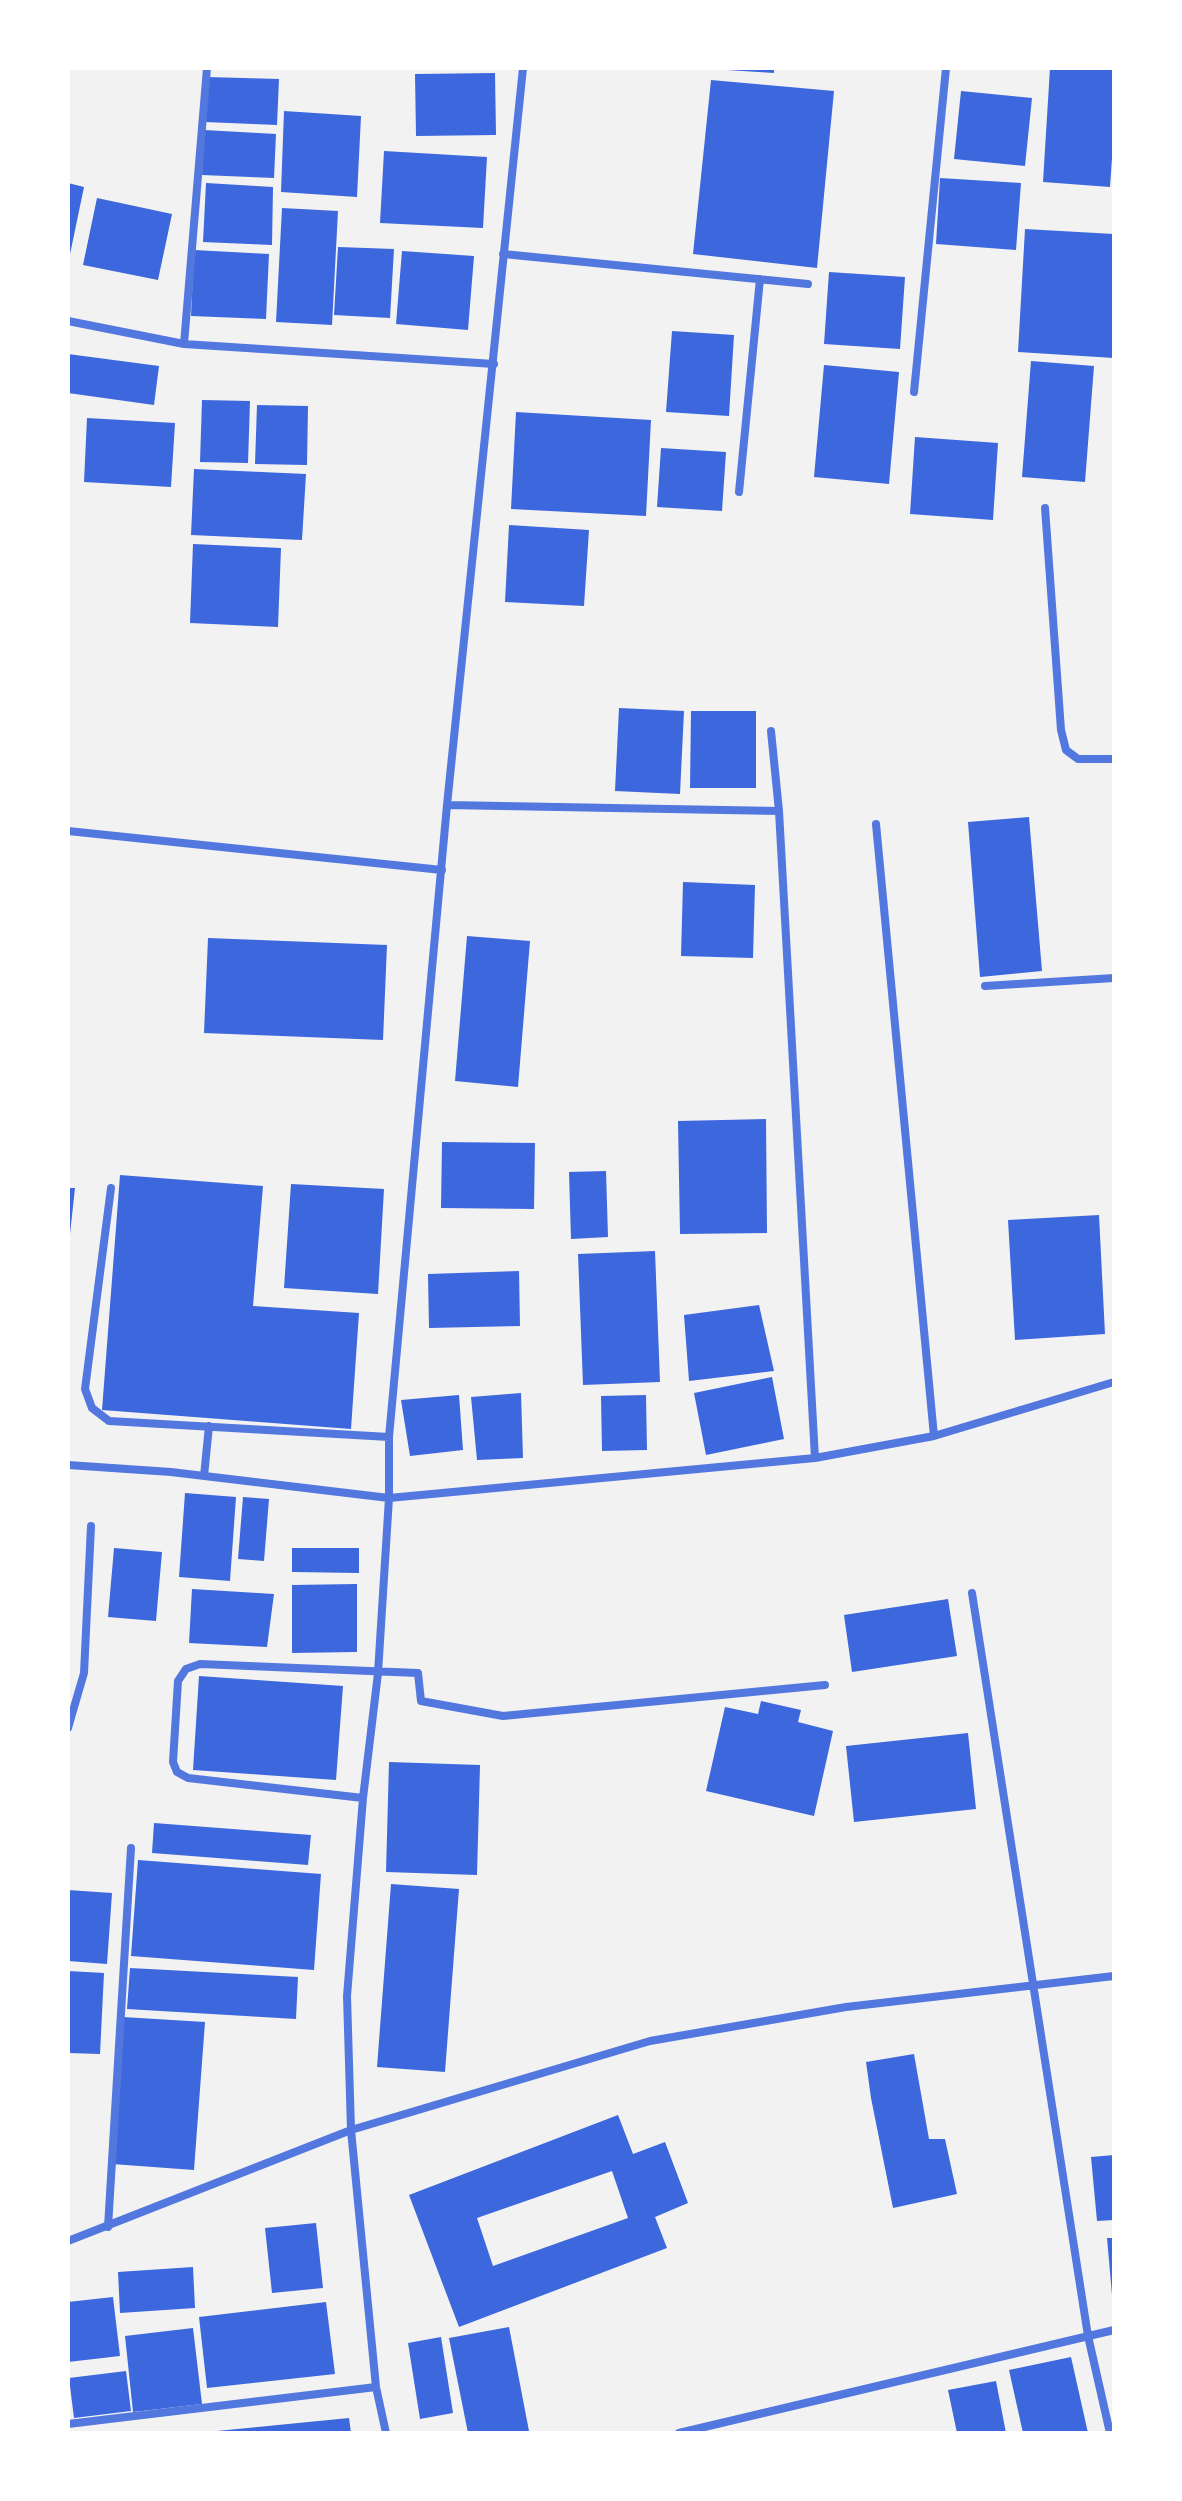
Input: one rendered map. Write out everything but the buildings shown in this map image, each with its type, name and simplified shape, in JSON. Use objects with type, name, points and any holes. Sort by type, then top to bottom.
[{"type":"street","points":[[184,344],[207,68]]},
{"type":"street","points":[[386,2433],[376,2387],[351,2130],[347,1996],[363,1798],[378,1673],[389,1498],[389,1437],[447,805],[523,68]]},
{"type":"street","points":[[914,392],[946,68]]},
{"type":"street","points":[[503,254],[808,284]]},
{"type":"street","points":[[739,492],[760,279]]},
{"type":"street","points":[[68,321],[184,344],[494,364]]},
{"type":"street","points":[[1045,508],[1061,730],[1066,750],[1078,759],[1114,759]]},
{"type":"street","points":[[771,731],[779,811],[815,1458]]},
{"type":"street","points":[[447,805],[779,811]]},
{"type":"street","points":[[876,824],[934,1436]]},
{"type":"street","points":[[68,831],[442,870]]},
{"type":"street","points":[[985,986],[1114,978]]},
{"type":"street","points":[[111,1188],[85,1389],[92,1408],[109,1421],[389,1437]]},
{"type":"street","points":[[68,1465],[204,1476],[389,1498],[815,1458],[934,1436],[1114,1382]]},
{"type":"street","points":[[204,1476],[209,1426]]},
{"type":"street","points":[[68,1728],[84,1673],[91,1526]]},
{"type":"street","points":[[972,1593],[1088,2336],[1110,2433]]},
{"type":"street","points":[[363,1798],[188,1778],[177,1772],[173,1762],[178,1681],[186,1669],[200,1664],[418,1673],[421,1701],[503,1716],[825,1685]]},
{"type":"street","points":[[108,2227],[131,1848]]},
{"type":"street","points":[[68,2241],[351,2130],[650,2041],[846,2007],[1114,1976]]},
{"type":"street","points":[[679,2433],[1114,2330]]},
{"type":"street","points":[[68,2424],[376,2387]]}]
